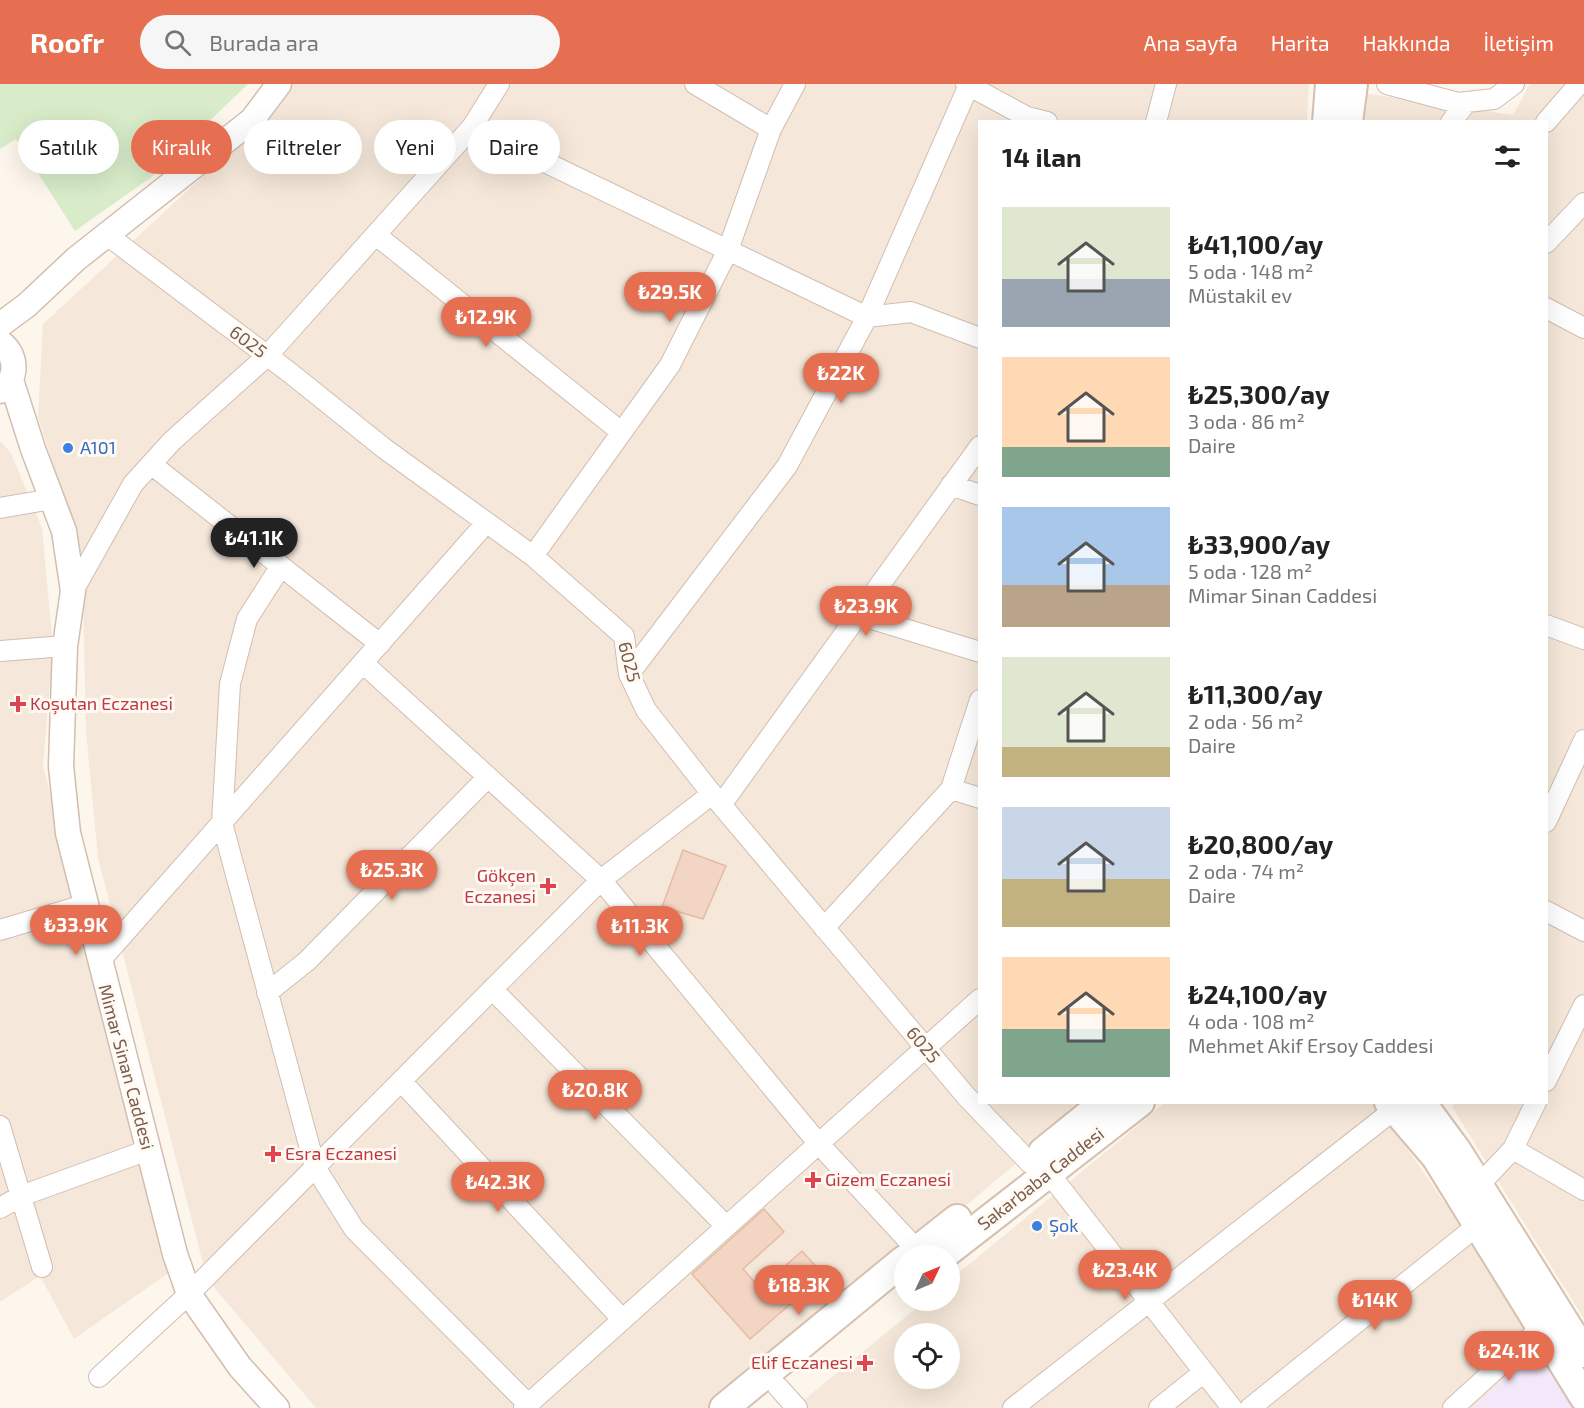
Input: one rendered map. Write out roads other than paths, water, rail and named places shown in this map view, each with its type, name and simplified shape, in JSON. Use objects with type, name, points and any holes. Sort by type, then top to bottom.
[{"type":"main road","points":[[1327,120],[1330,84]]},
{"type":"main road","points":[[1348,120],[1353,84]]},
{"type":"main road","name":"Sakarbaba Caddesi","points":[[1039,1167],[1103,1104]]},
{"type":"main road","name":"Sakarbaba Caddesi","points":[[933,1245],[1039,1167],[1137,1104]]},
{"type":"main road","points":[[1402,1105],[1457,1151],[1584,1353]]},
{"type":"main road","points":[[1402,1105],[1584,1397]]},
{"type":"main road","name":"Sakarbaba Caddesi","points":[[724,1408],[894,1275]]},
{"type":"main road","points":[[754,1408],[894,1293]]},
{"type":"street","points":[[0,325],[27,304],[76,259],[252,120],[279,84]]},
{"type":"street","points":[[476,120],[499,84]]},
{"type":"street","points":[[695,84],[771,129]]},
{"type":"street","points":[[533,556],[670,365],[728,250],[771,129],[795,84]]},
{"type":"street","points":[[1157,120],[1166,84]]},
{"type":"street","points":[[1387,84],[1458,103],[1494,99],[1514,84]]},
{"type":"street","points":[[1548,120],[1579,84]]},
{"type":"street","points":[[629,674],[787,466],[867,316],[968,85],[1027,117],[1039,120]]},
{"type":"street","points":[[1453,120],[1467,102]]},
{"type":"street","points":[[73,591],[133,484],[172,441],[267,356],[468,132]]},
{"type":"street","points":[[560,169],[867,316],[911,312],[978,337]]},
{"type":"street","points":[[1548,241],[1584,203]]},
{"type":"street","name":"6025","points":[[107,235],[385,449],[533,556],[624,636],[629,674],[646,710],[717,800],[824,928],[927,1049],[978,1103]]},
{"type":"street","points":[[376,235],[621,431]]},
{"type":"street","name":"Mimar Sinan Caddesi","points":[[27,304],[6,348],[14,363],[5,385],[33,448],[64,531],[73,591],[65,646],[61,766],[68,833],[84,904],[175,1254],[189,1294],[240,1367],[277,1408]]},
{"type":"street","points":[[1548,309],[1584,328]]},
{"type":"street","points":[[0,406],[33,448]]},
{"type":"street","points":[[99,1377],[189,1294],[601,880],[717,800],[859,615],[978,449]]},
{"type":"street","points":[[151,464],[380,644]]},
{"type":"street","points":[[951,485],[978,494]]},
{"type":"street","points":[[0,508],[52,499]]},
{"type":"street","points":[[99,962],[486,523]]},
{"type":"street","points":[[281,566],[247,620],[230,684],[222,823],[315,1167],[354,1229],[526,1406],[724,1225],[927,1049],[978,1001]]},
{"type":"street","points":[[859,615],[978,651]]},
{"type":"street","points":[[1548,626],[1584,639]]},
{"type":"street","points":[[0,651],[65,646]]},
{"type":"street","points":[[363,663],[601,880],[818,1143],[910,1245]]},
{"type":"street","points":[[824,928],[951,789],[978,706]]},
{"type":"street","points":[[1548,818],[1584,740]]},
{"type":"street","points":[[267,993],[307,961],[488,777]]},
{"type":"street","points":[[951,789],[978,797]]},
{"type":"street","points":[[0,930],[84,904]]},
{"type":"street","points":[[1548,912],[1584,931]]},
{"type":"street","points":[[492,990],[724,1225]]},
{"type":"street","points":[[1548,1077],[1584,1005]]},
{"type":"street","points":[[401,1081],[622,1318]]},
{"type":"street","name":"6025","points":[[979,1104],[1039,1167],[1232,1408]]},
{"type":"street","points":[[1478,1186],[1513,1149],[1535,1104]]},
{"type":"street","points":[[1013,1408],[1402,1105]]},
{"type":"street","points":[[0,1126],[42,1267]]},
{"type":"street","points":[[1513,1149],[1583,1187]]},
{"type":"street","points":[[0,1208],[21,1196],[148,1150]]},
{"type":"street","points":[[1250,1408],[1478,1225]]},
{"type":"street","points":[[1453,1408],[1541,1328]]},
{"type":"street","points":[[1159,1408],[1204,1372]]},
{"type":"street","points":[[778,1387],[797,1408]]},
{"type":"place","name":"A101","points":[[68,448]]},
{"type":"place","name":"Koşutan Eczanesi","points":[[18,704]]},
{"type":"place","name":"Gökçen Eczanesi","points":[[548,886]]},
{"type":"place","name":"Esra Eczanesi","points":[[273,1154]]},
{"type":"place","name":"Gizem Eczanesi","points":[[813,1180]]},
{"type":"place","name":"Şok","points":[[1037,1226]]},
{"type":"place","name":"Elif Eczanesi","points":[[865,1363]]}]
